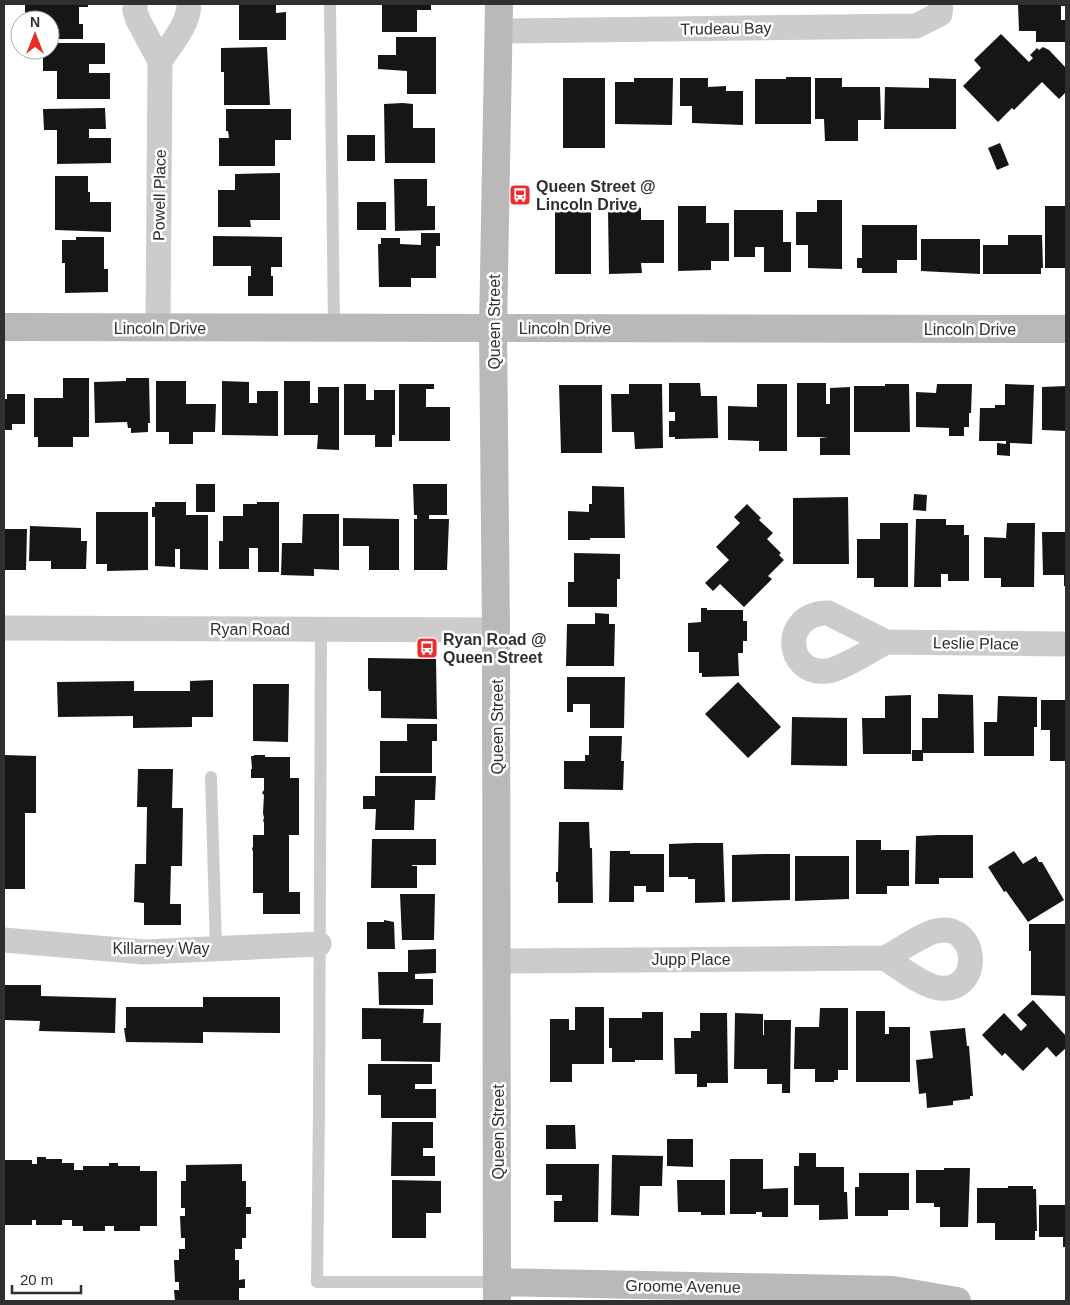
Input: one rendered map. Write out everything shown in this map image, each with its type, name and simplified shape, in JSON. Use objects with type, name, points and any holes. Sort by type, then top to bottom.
[{"type":"street","name":"Powell Place","points":[[135,4],[138,20],[160,62],[158,328]]},
{"type":"street","points":[[160,62],[186,21],[189,4]]},
{"type":"street","name":"Queen Street","points":[[497,1291],[498,961],[493,328],[499,4]]},
{"type":"street","name":"Trudeau Bay","points":[[499,31],[916,26],[940,14],[941,4]]},
{"type":"street","name":"Lincoln Drive","points":[[4,327],[1066,329]]},
{"type":"street","name":"Ryan Road","points":[[4,628],[496,630]]},
{"type":"street","name":"Leslie Place","points":[[886,642],[1066,644]]},
{"type":"street","name":"Killarney Way","points":[[4,940],[144,952],[319,944]]},
{"type":"street","name":"Jupp Place","points":[[498,961],[885,958]]},
{"type":"street","name":"Groome Avenue","points":[[497,1291],[893,1290],[957,1301]]},
{"type":"lane","points":[[330,4],[334,328]]},
{"type":"lane","points":[[321,629],[317,1282],[497,1291]]},
{"type":"lane","points":[[211,778],[216,948]]},
{"type":"building","points":[[25,4],[88,4],[88,7],[79,7],[79,24],[83,24],[83,39],[60,39],[60,10],[25,10]]},
{"type":"building","points":[[239,4],[276,4],[276,13],[286,12],[286,40],[239,40]]},
{"type":"building","points":[[382,4],[431,4],[431,10],[417,10],[417,32],[382,32]]},
{"type":"building","points":[[1018,4],[1066,4],[1066,6],[1061,6],[1061,20],[1066,20],[1066,42],[1036,42],[1036,31],[1019,31]]},
{"type":"building","points":[[1001,34],[1029,62],[1033,58],[1030,55],[1037,48],[1039,50],[1043,47],[1049,50],[1066,68],[1066,92],[1059,99],[1042,82],[1014,110],[1012,108],[998,122],[963,86],[981,68],[974,60]]},
{"type":"building","points":[[396,37],[436,37],[436,94],[407,94],[407,71],[378,69],[378,55],[396,55]]},
{"type":"building","points":[[60,43],[105,43],[105,64],[89,64],[89,73],[110,73],[110,99],[57,99],[57,71],[43,71],[43,60],[60,60]]},
{"type":"building","points":[[267,47],[270,105],[224,105],[224,72],[221,72],[221,48]]},
{"type":"building","points":[[786,77],[811,77],[811,124],[755,124],[755,79],[786,79]]},
{"type":"building","points":[[563,78],[605,78],[605,148],[563,148]]},
{"type":"building","points":[[634,78],[673,78],[672,125],[615,124],[615,82],[634,82]]},
{"type":"building","points":[[680,78],[708,78],[708,87],[726,86],[726,91],[743,91],[743,125],[692,123],[692,106],[680,106]]},
{"type":"building","points":[[815,78],[842,78],[842,87],[880,87],[881,120],[858,120],[858,141],[825,141],[824,119],[815,119]]},
{"type":"building","points":[[929,78],[956,79],[956,129],[884,129],[885,87],[929,88]]},
{"type":"building","points":[[384,104],[413,104],[413,128],[435,128],[435,163],[385,163]]},
{"type":"building","points":[[105,108],[106,129],[89,129],[89,138],[111,138],[111,163],[57,164],[57,130],[44,130],[43,109]]},
{"type":"building","points":[[226,109],[291,109],[291,140],[275,140],[275,166],[219,166],[219,138],[229,138],[228,131],[226,131]]},
{"type":"building","points":[[347,135],[375,135],[375,161],[347,161]]},
{"type":"building","points":[[1000,143],[1009,165],[997,170],[988,148]]},
{"type":"building","points":[[280,173],[280,220],[250,220],[251,227],[218,227],[218,190],[235,190],[235,174]]},
{"type":"building","points":[[55,176],[88,176],[90,202],[111,202],[111,232],[55,230]]},
{"type":"building","points":[[394,179],[427,179],[427,206],[435,206],[435,230],[395,231]]},
{"type":"building","points":[[817,200],[842,200],[842,269],[808,268],[808,245],[796,245],[796,212],[817,212]]},
{"type":"building","points":[[555,201],[591,201],[591,274],[555,274]]},
{"type":"building","points":[[357,202],[386,202],[386,230],[357,230]]},
{"type":"building","points":[[678,206],[706,206],[706,223],[729,223],[729,261],[711,261],[711,270],[678,271]]},
{"type":"building","points":[[1045,206],[1066,206],[1066,268],[1045,268]]},
{"type":"building","points":[[612,207],[638,207],[641,208],[641,220],[664,220],[664,263],[641,263],[642,273],[609,274],[608,210],[611,210]]},
{"type":"building","points":[[734,210],[783,210],[783,242],[791,242],[791,272],[764,272],[764,247],[755,247],[755,257],[734,257]]},
{"type":"building","points":[[862,225],[917,225],[917,260],[897,260],[897,273],[862,273],[862,268],[857,268],[857,258],[862,258]]},
{"type":"building","points":[[421,233],[440,233],[440,246],[436,246],[436,278],[411,278],[411,287],[379,287],[378,244],[381,244],[381,238],[400,238],[400,244],[421,245]]},
{"type":"building","points":[[1008,235],[1042,235],[1043,268],[1041,268],[1041,274],[983,274],[983,245],[1008,245]]},
{"type":"building","points":[[213,236],[282,237],[282,267],[271,267],[273,296],[248,296],[248,276],[251,276],[251,266],[213,266]]},
{"type":"building","points":[[76,237],[104,237],[104,269],[108,269],[108,292],[65,293],[65,263],[62,263],[62,240],[76,240]]},
{"type":"building","points":[[921,239],[980,239],[980,274],[921,271]]},
{"type":"building","points":[[63,378],[89,378],[89,437],[73,437],[73,447],[38,447],[38,437],[34,437],[34,398],[63,398]]},
{"type":"building","points":[[126,378],[149,378],[150,423],[148,423],[148,432],[131,433],[131,428],[128,428],[127,422],[95,423],[94,382],[126,381]]},
{"type":"building","points":[[156,381],[186,381],[186,404],[216,404],[215,432],[193,432],[193,444],[169,444],[169,432],[156,432]]},
{"type":"building","points":[[222,381],[249,382],[249,403],[257,403],[257,391],[278,391],[278,436],[222,435]]},
{"type":"building","points":[[284,381],[310,381],[310,403],[318,403],[318,387],[339,387],[339,450],[317,449],[318,435],[284,435]]},
{"type":"building","points":[[669,383],[700,383],[701,396],[717,396],[718,438],[675,439],[675,437],[669,437],[669,421],[675,421],[675,412],[669,412]]},
{"type":"building","points":[[797,383],[826,383],[826,404],[830,404],[830,388],[850,387],[850,455],[820,455],[820,438],[828,437],[797,437]]},
{"type":"building","points":[[344,384],[366,384],[366,400],[374,400],[374,390],[395,390],[395,435],[392,435],[392,447],[375,447],[375,435],[344,435]]},
{"type":"building","points":[[399,384],[434,384],[434,389],[426,389],[426,407],[450,407],[450,441],[399,441]]},
{"type":"building","points":[[629,384],[662,384],[663,448],[635,449],[634,432],[612,432],[611,394],[629,394]]},
{"type":"building","points":[[757,384],[787,384],[787,451],[759,451],[759,441],[728,440],[728,406],[757,407]]},
{"type":"building","points":[[885,384],[909,384],[910,432],[854,432],[854,386],[885,386]]},
{"type":"building","points":[[937,384],[972,384],[969,427],[964,427],[964,436],[949,436],[949,428],[916,427],[916,392],[936,393]]},
{"type":"building","points":[[1005,384],[1034,385],[1032,444],[1010,443],[1010,456],[997,455],[997,443],[1006,444],[1006,441],[979,441],[980,408],[995,408],[995,405],[1005,405]]},
{"type":"building","points":[[559,385],[602,385],[602,453],[561,453]]},
{"type":"building","points":[[1066,386],[1066,431],[1042,430],[1042,387]]},
{"type":"building","points":[[7,394],[25,394],[25,424],[12,424],[12,430],[4,430],[4,399],[7,399]]},
{"type":"building","points":[[196,484],[215,484],[215,512],[196,512]]},
{"type":"building","points":[[413,484],[447,484],[447,515],[429,515],[429,519],[449,519],[447,570],[414,570],[414,519],[417,519],[417,515],[414,515]]},
{"type":"building","points":[[592,486],[624,487],[625,538],[568,540],[568,511],[589,512],[589,504],[592,504]]},
{"type":"building","points":[[914,494],[927,495],[926,511],[913,510]]},
{"type":"building","points":[[848,497],[849,564],[793,564],[793,498]]},
{"type":"building","points":[[155,502],[186,502],[186,515],[208,515],[208,570],[180,569],[180,549],[175,549],[175,567],[155,566],[155,517],[152,517],[152,507],[155,507]]},
{"type":"building","points":[[257,502],[279,502],[279,572],[258,572],[258,548],[249,548],[249,569],[219,569],[219,541],[223,541],[223,516],[243,516],[243,504],[257,504]]},
{"type":"building","points":[[747,504],[761,518],[759,520],[773,533],[767,539],[781,553],[779,555],[784,560],[768,576],[772,579],[744,607],[720,584],[713,591],[705,583],[729,560],[716,547],[740,523],[734,517]]},
{"type":"building","points":[[96,512],[148,512],[148,570],[107,571],[107,564],[96,564]]},
{"type":"building","points":[[303,514],[339,514],[339,570],[314,569],[314,576],[281,575],[282,543],[302,543]]},
{"type":"building","points":[[343,518],[399,519],[399,570],[369,570],[369,546],[343,546]]},
{"type":"building","points":[[916,519],[946,519],[946,525],[964,525],[964,535],[969,535],[969,581],[948,581],[948,574],[941,574],[941,587],[914,587]]},
{"type":"building","points":[[880,523],[908,523],[908,587],[874,587],[874,578],[857,578],[857,539],[880,539]]},
{"type":"building","points":[[1007,523],[1035,523],[1034,587],[1001,587],[1001,578],[984,578],[984,537],[1006,538]]},
{"type":"building","points":[[30,526],[81,528],[81,541],[87,541],[86,569],[51,569],[51,561],[29,561]]},
{"type":"building","points":[[4,529],[27,529],[26,570],[4,570]]},
{"type":"building","points":[[1042,532],[1066,532],[1066,586],[1064,586],[1064,575],[1043,575]]},
{"type":"building","points":[[574,553],[620,554],[620,579],[617,579],[617,607],[568,607],[568,582],[574,582]]},
{"type":"building","points":[[701,608],[707,608],[707,610],[743,610],[743,621],[747,621],[747,641],[743,641],[743,653],[738,653],[739,676],[702,677],[702,673],[699,673],[699,652],[688,652],[688,623],[701,622]]},
{"type":"building","points":[[595,613],[609,614],[609,624],[615,624],[614,666],[566,666],[567,624],[595,624]]},
{"type":"building","points":[[368,658],[436,659],[437,719],[381,718],[381,691],[369,691],[368,688]]},
{"type":"building","points":[[567,677],[625,677],[624,728],[590,728],[590,704],[573,704],[573,712],[567,712]]},
{"type":"building","points":[[213,680],[213,717],[192,717],[192,727],[133,728],[133,716],[58,717],[57,682],[134,681],[134,691],[190,691],[190,681]]},
{"type":"building","points":[[738,682],[781,727],[748,758],[705,714]]},
{"type":"building","points":[[253,684],[289,684],[288,742],[253,741]]},
{"type":"building","points":[[938,694],[973,695],[974,753],[923,753],[923,761],[912,761],[912,750],[922,750],[922,718],[938,718]]},
{"type":"building","points":[[911,695],[911,754],[863,754],[862,718],[885,718],[885,696]]},
{"type":"building","points":[[998,696],[1037,697],[1037,727],[1034,727],[1034,756],[984,756],[984,722],[997,722]]},
{"type":"building","points":[[1041,700],[1066,700],[1066,761],[1050,761],[1050,730],[1041,730]]},
{"type":"building","points":[[792,717],[847,718],[847,766],[791,765]]},
{"type":"building","points":[[407,724],[437,724],[437,741],[432,741],[432,773],[380,773],[380,741],[407,741]]},
{"type":"building","points":[[589,736],[622,736],[621,761],[624,761],[623,790],[564,789],[564,761],[585,761],[585,755],[589,755]]},
{"type":"building","points":[[4,755],[36,756],[36,813],[25,813],[25,889],[4,889]]},
{"type":"building","points":[[251,756],[290,757],[290,778],[299,778],[299,835],[289,835],[289,892],[300,892],[300,914],[263,914],[263,893],[253,893],[253,835],[264,835],[264,795],[262,793],[264,790],[264,778],[251,778]]},
{"type":"building","points":[[138,769],[173,769],[172,808],[183,808],[182,866],[171,866],[170,904],[181,904],[181,925],[144,925],[144,903],[134,902],[135,864],[146,864],[147,807],[137,807]]},
{"type":"building","points":[[375,776],[436,776],[435,800],[415,800],[414,830],[375,830],[376,809],[363,809],[363,796],[375,796]]},
{"type":"building","points":[[559,822],[589,822],[590,848],[592,848],[593,903],[558,903],[556,872],[558,872]]},
{"type":"building","points":[[973,835],[973,878],[939,878],[939,884],[915,884],[916,836]]},
{"type":"building","points":[[372,839],[436,839],[436,865],[412,865],[417,866],[417,888],[371,888]]},
{"type":"building","points":[[856,840],[881,840],[881,850],[909,850],[909,886],[887,886],[887,894],[856,894]]},
{"type":"building","points":[[723,843],[725,902],[695,903],[695,879],[669,877],[669,844]]},
{"type":"building","points":[[610,851],[630,851],[630,854],[664,854],[664,892],[646,892],[646,886],[634,886],[634,902],[609,902]]},
{"type":"building","points":[[1014,851],[1023,864],[1036,856],[1039,862],[1042,862],[1064,900],[1028,922],[1006,891],[1004,892],[988,867]]},
{"type":"building","points":[[790,854],[790,900],[732,902],[732,855]]},
{"type":"building","points":[[795,856],[849,856],[849,899],[795,901]]},
{"type":"building","points":[[400,894],[435,894],[434,940],[402,940]]},
{"type":"building","points":[[384,920],[394,922],[395,949],[367,949],[367,922],[384,922]]},
{"type":"building","points":[[1029,924],[1066,924],[1066,996],[1031,995]]},
{"type":"building","points":[[436,949],[436,973],[415,974],[415,979],[433,979],[433,1005],[379,1005],[378,972],[408,972],[408,950]]},
{"type":"building","points":[[4,985],[41,985],[41,996],[116,998],[115,1033],[39,1031],[40,1021],[4,1020]]},
{"type":"building","points":[[203,997],[280,997],[280,1033],[203,1032],[203,1043],[126,1042],[124,1028],[126,1028],[126,1007],[203,1007]]},
{"type":"building","points":[[1033,1000],[1066,1036],[1066,1048],[1056,1057],[1047,1047],[1023,1071],[1005,1053],[1002,1056],[982,1035],[1004,1013],[1021,1031],[1027,1025],[1017,1015]]},
{"type":"building","points":[[575,1007],[604,1007],[604,1064],[572,1064],[572,1082],[550,1082],[550,1019],[569,1019],[569,1030],[575,1030]]},
{"type":"building","points":[[362,1008],[424,1009],[423,1023],[441,1023],[440,1062],[381,1061],[381,1039],[362,1039]]},
{"type":"building","points":[[820,1008],[848,1008],[848,1070],[838,1070],[838,1080],[834,1080],[834,1082],[815,1082],[815,1069],[794,1069],[795,1027],[819,1027]]},
{"type":"building","points":[[856,1011],[885,1011],[885,1034],[889,1034],[889,1027],[910,1027],[910,1082],[856,1082]]},
{"type":"building","points":[[642,1012],[663,1012],[663,1060],[612,1062],[612,1048],[609,1048],[609,1018],[642,1018]]},
{"type":"building","points":[[700,1013],[727,1013],[728,1083],[707,1083],[707,1087],[697,1087],[697,1074],[675,1074],[674,1038],[691,1038],[691,1031],[700,1031]]},
{"type":"building","points":[[735,1013],[763,1014],[763,1035],[764,1020],[791,1020],[790,1093],[782,1093],[782,1084],[767,1084],[767,1069],[734,1069]]},
{"type":"building","points":[[965,1028],[967,1046],[969,1046],[973,1096],[970,1096],[970,1099],[953,1101],[953,1105],[927,1108],[926,1093],[919,1094],[916,1060],[933,1058],[930,1031]]},
{"type":"building","points":[[368,1064],[432,1064],[432,1084],[415,1084],[415,1089],[436,1089],[436,1118],[381,1118],[381,1095],[368,1095]]},
{"type":"building","points":[[392,1122],[433,1122],[433,1148],[423,1148],[423,1156],[435,1156],[435,1176],[391,1176]]},
{"type":"building","points":[[546,1125],[575,1125],[576,1149],[546,1149]]},
{"type":"building","points":[[667,1139],[693,1139],[693,1167],[667,1166]]},
{"type":"building","points":[[799,1153],[816,1153],[816,1167],[844,1167],[844,1192],[847,1192],[848,1219],[819,1220],[819,1205],[794,1205],[794,1166],[799,1166]]},
{"type":"building","points":[[612,1155],[663,1156],[662,1186],[640,1186],[639,1216],[611,1215]]},
{"type":"building","points":[[37,1157],[62,1159],[62,1163],[74,1163],[74,1170],[83,1170],[83,1166],[109,1166],[109,1163],[118,1163],[118,1166],[140,1166],[140,1171],[157,1171],[157,1226],[140,1226],[140,1231],[114,1231],[114,1226],[105,1226],[105,1231],[83,1231],[83,1226],[72,1226],[72,1220],[62,1220],[62,1225],[36,1225],[36,1220],[32,1220],[32,1225],[5,1225],[5,1160],[32,1160],[32,1164],[37,1164]]},
{"type":"building","points":[[730,1159],[763,1159],[763,1189],[788,1188],[788,1217],[762,1217],[762,1212],[756,1212],[756,1214],[730,1214]]},
{"type":"building","points":[[242,1164],[242,1181],[246,1181],[246,1207],[251,1207],[251,1214],[246,1214],[246,1238],[242,1238],[242,1249],[235,1249],[235,1260],[239,1260],[239,1280],[245,1279],[245,1288],[239,1288],[239,1301],[175,1301],[174,1290],[179,1290],[179,1282],[175,1282],[174,1260],[179,1260],[179,1249],[185,1249],[185,1238],[181,1238],[180,1216],[185,1216],[185,1208],[181,1208],[181,1181],[186,1181],[186,1165]]},
{"type":"building","points":[[546,1164],[599,1164],[598,1222],[554,1222],[554,1201],[562,1201],[562,1195],[546,1195]]},
{"type":"building","points":[[944,1168],[970,1168],[968,1227],[940,1227],[940,1207],[934,1207],[934,1203],[916,1203],[916,1170],[944,1170]]},
{"type":"building","points":[[859,1173],[909,1173],[909,1210],[888,1210],[888,1216],[855,1216],[855,1187],[859,1187]]},
{"type":"building","points":[[392,1180],[441,1181],[441,1213],[426,1213],[426,1238],[392,1238]]},
{"type":"building","points":[[677,1180],[725,1180],[725,1215],[701,1215],[701,1212],[678,1212]]},
{"type":"building","points":[[1008,1186],[1033,1186],[1033,1189],[1036,1189],[1037,1231],[1035,1231],[1035,1240],[995,1240],[995,1223],[977,1223],[977,1188],[1008,1188]]},
{"type":"building","points":[[1039,1205],[1066,1205],[1066,1247],[1063,1247],[1063,1237],[1039,1237]]},
{"type":"place","name":"Queen Street @ Lincoln Drive","points":[[520,195]]},
{"type":"place","name":"Ryan Road @ Queen Street","points":[[427,648]]}]
